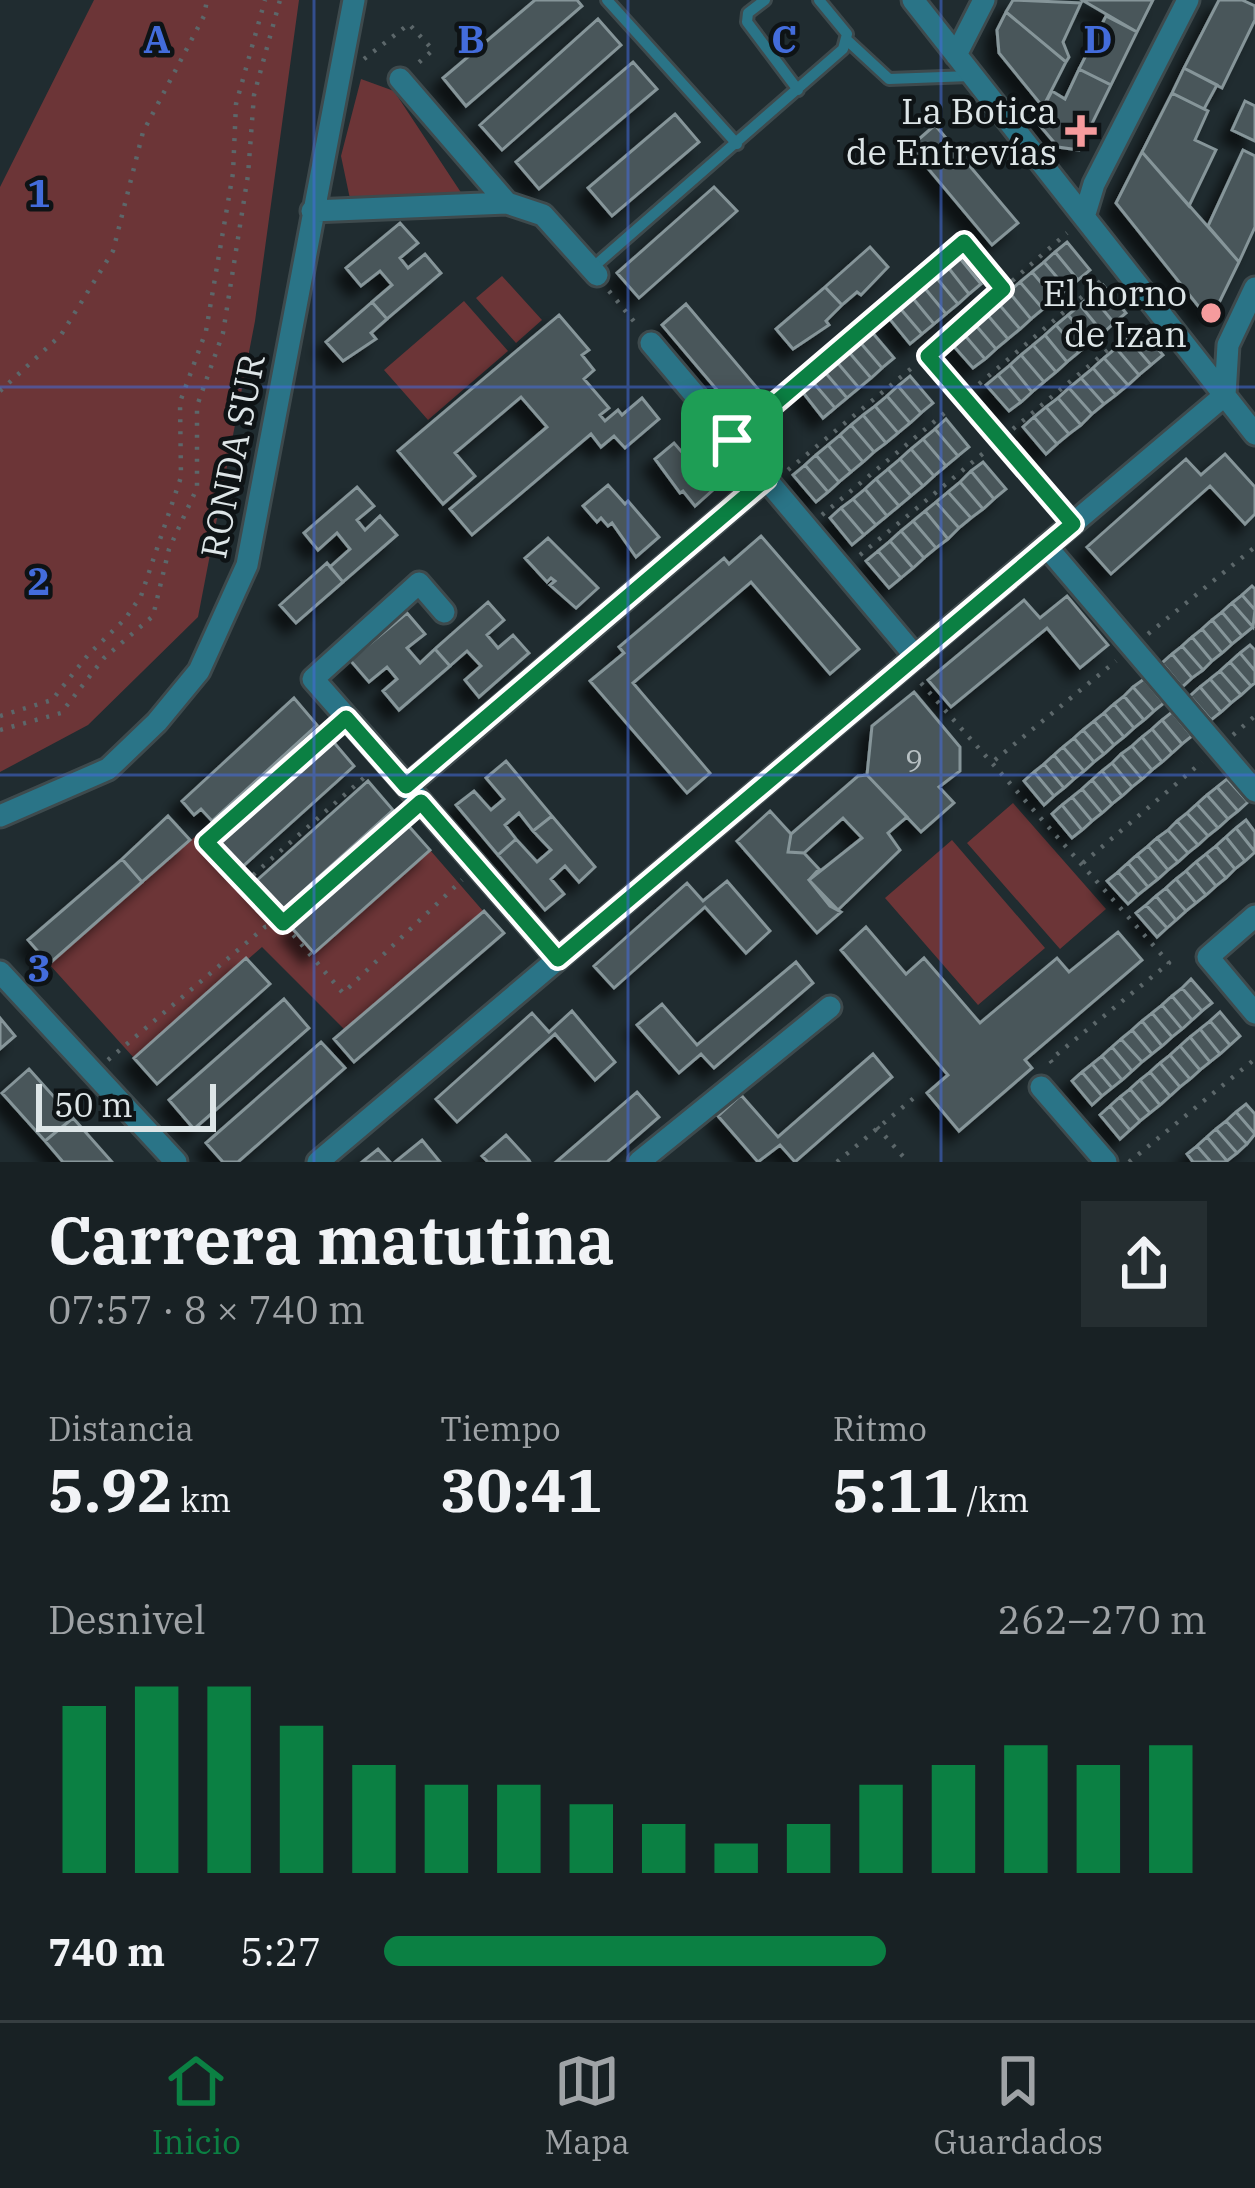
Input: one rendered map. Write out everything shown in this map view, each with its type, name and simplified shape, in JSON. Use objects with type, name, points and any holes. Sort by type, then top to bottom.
[{"type":"street","name":"RONDA SUR","points":[[0,816],[108,769],[157,722],[199,671],[247,566],[354,0]]},
{"type":"street","points":[[913,0],[1255,434]]},
{"type":"street","points":[[956,55],[984,0]]},
{"type":"street","points":[[1084,217],[1094,184],[1188,0]]},
{"type":"street","points":[[400,79],[507,203]]},
{"type":"street","points":[[312,211],[507,203],[542,215],[594,272]]},
{"type":"street","points":[[319,1162],[1225,395],[1228,345],[1255,288]]},
{"type":"street","points":[[651,343],[911,661]]},
{"type":"street","points":[[928,356],[1073,524]]},
{"type":"street","points":[[414,794],[768,482]]},
{"type":"street","points":[[1046,546],[1255,791]]},
{"type":"street","points":[[444,612],[419,584],[313,679],[558,959]]},
{"type":"street","points":[[1255,916],[1208,957],[1255,1013]]},
{"type":"street","points":[[0,972],[176,1162]]},
{"type":"street","points":[[639,1162],[830,1007]]},
{"type":"street","points":[[1041,1087],[1106,1162]]},
{"type":"lane","points":[[607,0],[737,143]]},
{"type":"lane","points":[[765,0],[748,13],[747,22],[798,90]]},
{"type":"lane","points":[[819,0],[848,41],[889,79],[973,76]]},
{"type":"lane","points":[[594,272],[848,41]]},
{"type":"path","points":[[0,391],[61,334],[113,251],[142,132],[204,16],[207,0]]},
{"type":"path","points":[[0,716],[52,700],[141,596],[181,477],[180,402],[206,331],[233,173],[236,104],[265,0]]},
{"type":"path","points":[[0,730],[61,713],[104,658],[153,616],[169,549],[196,488],[196,406],[223,333],[248,175],[254,95],[280,0]]},
{"type":"path","points":[[372,54],[409,24],[433,50],[400,79]]},
{"type":"path","points":[[768,482],[928,356],[1084,217]]},
{"type":"path","points":[[732,440],[964,242],[1003,289]]},
{"type":"path","points":[[594,272],[651,343]]},
{"type":"path","points":[[911,661],[1169,963],[1050,1060],[1059,1072],[1041,1087]]},
{"type":"path","points":[[1082,863],[1255,716]]},
{"type":"path","points":[[346,718],[206,842],[343,993],[478,866]]},
{"type":"path","points":[[244,883],[384,760]]},
{"type":"path","points":[[94,1071],[265,928],[283,923],[414,794]]},
{"type":"path","points":[[1129,1162],[1255,1059]]},
{"type":"path","points":[[838,1162],[915,1097]]},
{"type":"path","points":[[878,1127],[908,1162]]},
{"type":"shaded area","points":[[94,0],[299,0],[255,321],[198,617],[88,725],[0,772],[0,187]]},
{"type":"shaded area","points":[[361,79],[394,91],[462,194],[350,199],[341,156]]},
{"type":"shaded area","points":[[502,276],[542,320],[516,343],[476,298]]},
{"type":"shaded area","points":[[464,301],[508,351],[428,420],[384,370]]},
{"type":"shaded area","points":[[1013,803],[1106,909],[1060,949],[967,843]]},
{"type":"shaded area","points":[[206,827],[314,952],[430,850],[483,911],[346,1031],[262,947],[134,1058],[49,964]]},
{"type":"shaded area","points":[[952,840],[1045,948],[978,1005],[885,898]]},
{"type":"building","points":[[535,0],[577,0],[582,6],[466,106],[443,78]]},
{"type":"building","points":[[1013,0],[1081,3],[1063,42],[1069,57],[1066,62],[1006,12]]},
{"type":"building","points":[[1082,0],[1153,0],[1137,32]]},
{"type":"building","points":[[1219,0],[1242,0],[1255,6],[1255,20],[1222,88],[1184,68]]},
{"type":"building","points":[[1006,12],[1066,62],[1043,107],[999,53],[997,30]]},
{"type":"building","points":[[1106,16],[1137,32],[1111,85],[1079,69]]},
{"type":"building","points":[[598,19],[621,45],[502,150],[480,125]]},
{"type":"building","points":[[633,62],[657,89],[539,189],[516,162]]},
{"type":"building","points":[[1184,68],[1217,85],[1204,109],[1172,93]]},
{"type":"building","points":[[1079,69],[1111,85],[1079,150],[1058,147],[1036,121],[1052,91],[1065,99]]},
{"type":"building","points":[[1172,93],[1208,111],[1195,140],[1216,150],[1189,206],[1142,152]]},
{"type":"building","points":[[1245,101],[1255,106],[1255,141],[1232,130]]},
{"type":"building","points":[[675,114],[699,142],[612,216],[588,188]]},
{"type":"building","points":[[935,125],[1018,223],[992,245],[910,147]]},
{"type":"building","points":[[1243,150],[1255,156],[1255,227],[1239,262],[1208,226]]},
{"type":"building","points":[[1142,152],[1239,262],[1216,309],[1207,317],[1116,203]]},
{"type":"building","points":[[714,187],[737,211],[639,298],[617,273]]},
{"type":"building","points":[[400,223],[418,243],[400,258],[408,268],[425,254],[441,273],[387,319],[372,302],[392,285],[380,271],[361,286],[346,268]]},
{"type":"building","points":[[1067,242],[1090,270],[1078,280],[1055,252]]},
{"type":"building","points":[[870,247],[888,267],[861,295],[857,292],[842,305],[825,287]]},
{"type":"building","points":[[1055,252],[1078,280],[1067,289],[1044,262]]},
{"type":"building","points":[[958,256],[981,284],[969,294],[947,266]]},
{"type":"building","points":[[1044,262],[1067,289],[1055,299],[1032,272]]},
{"type":"building","points":[[947,266],[969,294],[958,304],[935,276]]},
{"type":"building","points":[[1032,272],[1055,299],[1043,309],[1020,282]]},
{"type":"building","points":[[935,276],[958,304],[946,314],[923,286]]},
{"type":"building","points":[[1020,282],[1043,309],[1031,319],[1009,292]]},
{"type":"building","points":[[1103,285],[1126,313],[1114,323],[1091,295]]},
{"type":"building","points":[[923,286],[946,314],[934,324],[911,296]]},
{"type":"building","points":[[825,287],[842,305],[826,321],[829,325],[793,349],[776,329]]},
{"type":"building","points":[[1009,292],[1031,319],[1020,329],[997,302]]},
{"type":"building","points":[[1091,295],[1114,323],[1103,333],[1080,305]]},
{"type":"building","points":[[911,296],[934,324],[922,334],[899,307]]},
{"type":"building","points":[[372,302],[387,319],[371,333],[376,339],[343,361],[326,342]]},
{"type":"building","points":[[997,302],[1020,329],[1008,339],[985,312]]},
{"type":"building","points":[[686,304],[769,402],[745,423],[662,325]]},
{"type":"building","points":[[1080,305],[1103,333],[1091,342],[1068,315]]},
{"type":"building","points":[[899,307],[922,334],[910,344],[888,317]]},
{"type":"building","points":[[985,312],[1008,339],[996,349],[973,322]]},
{"type":"building","points":[[559,315],[589,350],[582,355],[594,370],[584,379],[609,408],[600,415],[605,421],[618,410],[622,415],[642,398],[659,419],[625,448],[614,436],[601,447],[591,434],[472,535],[450,509],[547,427],[521,397],[455,453],[475,476],[443,504],[398,451]]},
{"type":"building","points":[[1068,315],[1091,342],[1079,352],[1056,325]]},
{"type":"building","points":[[973,322],[996,349],[985,359],[962,332]]},
{"type":"building","points":[[1056,325],[1079,352],[1067,362],[1045,335]]},
{"type":"building","points":[[1140,328],[1163,355],[1151,365],[1128,338]]},
{"type":"building","points":[[871,331],[894,358],[882,368],[859,341]]},
{"type":"building","points":[[962,332],[985,359],[973,368],[950,342]]},
{"type":"building","points":[[1045,335],[1067,362],[1056,372],[1033,345]]},
{"type":"building","points":[[1128,338],[1151,365],[1139,375],[1116,348]]},
{"type":"building","points":[[859,341],[882,368],[871,378],[848,351]]},
{"type":"building","points":[[1033,345],[1056,372],[1044,382],[1021,355]]},
{"type":"building","points":[[1116,348],[1139,375],[1128,385],[1104,358]]},
{"type":"building","points":[[848,351],[871,378],[859,388],[836,361]]},
{"type":"building","points":[[1021,355],[1044,382],[1032,392],[1010,365]]},
{"type":"building","points":[[1104,358],[1128,385],[1116,395],[1093,368]]},
{"type":"building","points":[[836,361],[859,388],[847,398],[824,371]]},
{"type":"building","points":[[1010,365],[1032,392],[1021,402],[998,375]]},
{"type":"building","points":[[1093,368],[1116,395],[1104,404],[1081,378]]},
{"type":"building","points":[[824,371],[847,398],[835,408],[812,381]]},
{"type":"building","points":[[998,375],[1021,402],[1009,411],[986,385]]},
{"type":"building","points":[[910,376],[933,403],[921,413],[898,386]]},
{"type":"building","points":[[1081,378],[1104,404],[1092,414],[1069,388]]},
{"type":"building","points":[[812,381],[835,408],[823,418],[801,390]]},
{"type":"building","points":[[898,386],[921,413],[910,423],[887,396]]},
{"type":"building","points":[[1069,388],[1092,414],[1081,425],[1058,398]]},
{"type":"building","points":[[887,396],[910,423],[898,433],[875,406]]},
{"type":"building","points":[[1058,398],[1081,425],[1069,434],[1046,407]]},
{"type":"building","points":[[875,406],[898,433],[886,443],[863,415]]},
{"type":"building","points":[[1046,407],[1069,434],[1057,444],[1034,417]]},
{"type":"building","points":[[863,415],[886,443],[874,452],[851,425]]},
{"type":"building","points":[[1034,417],[1057,444],[1046,454],[1023,427]]},
{"type":"building","points":[[946,419],[969,447],[958,456],[935,429]]},
{"type":"building","points":[[851,425],[874,452],[863,462],[840,435]]},
{"type":"building","points":[[935,429],[958,456],[946,466],[923,439]]},
{"type":"building","points":[[840,435],[863,462],[851,472],[828,445]]},
{"type":"building","points":[[923,439],[946,466],[934,476],[911,449]]},
{"type":"building","points":[[674,443],[714,489],[695,506],[655,459]]},
{"type":"building","points":[[828,445],[851,472],[839,482],[816,455]]},
{"type":"building","points":[[911,449],[934,476],[923,486],[900,459]]},
{"type":"building","points":[[1225,454],[1255,487],[1255,514],[1245,524],[1210,486],[1111,574],[1087,547],[1186,459],[1201,475]]},
{"type":"building","points":[[816,455],[839,482],[828,492],[805,465]]},
{"type":"building","points":[[900,459],[923,486],[911,496],[888,469]]},
{"type":"building","points":[[983,462],[1006,489],[994,499],[971,471]]},
{"type":"building","points":[[805,465],[828,492],[816,502],[793,475]]},
{"type":"building","points":[[888,469],[911,496],[899,506],[876,479]]},
{"type":"building","points":[[971,471],[994,499],[983,509],[960,482]]},
{"type":"building","points":[[876,479],[899,506],[887,516],[865,489]]},
{"type":"building","points":[[960,482],[983,509],[971,518],[948,492]]},
{"type":"building","points":[[608,485],[659,537],[636,557],[612,523],[608,526],[601,518],[597,522],[583,506]]},
{"type":"building","points":[[357,487],[374,506],[357,520],[365,530],[380,516],[397,535],[343,582],[330,567],[350,549],[337,533],[318,550],[304,533]]},
{"type":"building","points":[[865,489],[887,516],[876,525],[853,499]]},
{"type":"building","points":[[948,492],[971,518],[959,528],[936,502]]},
{"type":"building","points":[[853,499],[876,525],[864,535],[841,508]]},
{"type":"building","points":[[936,502],[959,528],[948,539],[925,511]]},
{"type":"building","points":[[841,508],[864,535],[852,545],[830,518]]},
{"type":"building","points":[[925,511],[948,539],[936,548],[913,521]]},
{"type":"building","points":[[913,521],[936,548],[924,558],[901,531]]},
{"type":"building","points":[[901,531],[924,558],[913,568],[890,541]]},
{"type":"building","points":[[761,536],[859,649],[830,674],[751,582],[633,683],[710,773],[687,793],[590,681],[624,653],[619,647],[724,558],[729,564]]},
{"type":"building","points":[[548,538],[598,588],[576,608],[550,585],[555,581],[547,582],[525,558]]},
{"type":"building","points":[[890,541],[913,568],[901,578],[878,551]]},
{"type":"building","points":[[878,551],[901,578],[889,588],[866,561]]},
{"type":"building","points":[[327,563],[343,582],[296,623],[280,605]]},
{"type":"building","points":[[1252,586],[1255,589],[1255,610],[1242,595]]},
{"type":"building","points":[[1242,595],[1255,610],[1253,627],[1232,603]]},
{"type":"building","points":[[1067,596],[1108,645],[1080,668],[1047,628],[951,707],[928,680],[1024,600],[1040,618]]},
{"type":"building","points":[[488,602],[504,620],[487,635],[498,648],[513,635],[529,653],[479,697],[465,680],[481,666],[467,651],[450,666],[435,649]]},
{"type":"building","points":[[1232,603],[1253,627],[1242,636],[1222,612]]},
{"type":"building","points":[[1222,612],[1242,636],[1232,644],[1212,620]]},
{"type":"building","points":[[407,613],[425,634],[407,648],[420,663],[435,649],[450,666],[399,710],[383,691],[397,679],[387,667],[369,682],[350,660]]},
{"type":"building","points":[[1212,620],[1232,644],[1222,653],[1202,629]]},
{"type":"building","points":[[1202,629],[1222,653],[1212,661],[1192,637]]},
{"type":"building","points":[[1192,637],[1212,661],[1203,670],[1182,646]]},
{"type":"building","points":[[1250,645],[1255,650],[1255,671],[1240,653]]},
{"type":"building","points":[[1182,646],[1203,670],[1192,678],[1172,654]]},
{"type":"building","points":[[1240,653],[1255,671],[1251,686],[1230,662]]},
{"type":"building","points":[[1172,654],[1192,678],[1182,687],[1162,663]]},
{"type":"building","points":[[1230,662],[1251,686],[1241,695],[1220,671]]},
{"type":"building","points":[[1220,671],[1241,695],[1231,703],[1210,679]]},
{"type":"building","points":[[1144,679],[1164,703],[1154,711],[1133,687]]},
{"type":"building","points":[[1210,679],[1231,703],[1221,712],[1200,687]]},
{"type":"building","points":[[1133,687],[1154,711],[1144,720],[1124,696]]},
{"type":"building","points":[[1200,687],[1221,712],[1211,720],[1190,696]]},
{"type":"building","points":[[914,692],[960,747],[960,771],[939,787],[954,803],[921,832],[867,775],[872,726]]},
{"type":"building","points":[[1124,696],[1144,720],[1134,728],[1114,704]]},
{"type":"building","points":[[294,698],[317,725],[212,821],[201,809],[194,815],[182,801]]},
{"type":"building","points":[[1114,704],[1134,728],[1124,737],[1104,713]]},
{"type":"building","points":[[1172,712],[1192,736],[1182,744],[1162,720]]},
{"type":"building","points":[[1104,713],[1124,737],[1114,745],[1094,721]]},
{"type":"building","points":[[1162,720],[1182,744],[1172,753],[1152,729]]},
{"type":"building","points":[[1094,721],[1114,745],[1104,754],[1083,730]]},
{"type":"building","points":[[1152,729],[1172,753],[1162,762],[1142,737]]},
{"type":"building","points":[[1083,730],[1104,754],[1094,762],[1074,738]]},
{"type":"building","points":[[1142,737],[1162,762],[1152,770],[1132,746]]},
{"type":"building","points":[[1074,738],[1094,762],[1084,771],[1063,747]]},
{"type":"building","points":[[331,739],[354,766],[241,868],[217,841]]},
{"type":"building","points":[[1132,746],[1152,770],[1142,779],[1121,754]]},
{"type":"building","points":[[1063,747],[1084,771],[1074,779],[1054,755]]},
{"type":"building","points":[[1121,754],[1142,779],[1132,787],[1112,763]]},
{"type":"building","points":[[1054,755],[1074,779],[1064,788],[1044,764]]},
{"type":"building","points":[[506,761],[552,816],[533,831],[519,813],[505,825],[516,839],[498,855],[456,805],[474,791],[491,810],[504,799],[486,778]]},
{"type":"building","points":[[1112,763],[1132,787],[1122,796],[1102,771]]},
{"type":"building","points":[[1044,764],[1064,788],[1054,796],[1034,772]]},
{"type":"building","points":[[1102,771],[1122,796],[1112,804],[1092,780]]},
{"type":"building","points":[[1034,772],[1054,796],[1044,805],[1024,781]]},
{"type":"building","points":[[867,775],[907,817],[888,833],[900,850],[838,910],[809,880],[862,838],[843,818],[804,853],[788,852],[791,834],[858,776]]},
{"type":"building","points":[[1227,779],[1248,802],[1238,811],[1217,787]]},
{"type":"building","points":[[1092,780],[1112,804],[1102,813],[1082,789]]},
{"type":"building","points":[[368,781],[393,810],[281,911],[255,882]]},
{"type":"building","points":[[1217,787],[1238,811],[1228,819],[1207,795]]},
{"type":"building","points":[[1082,789],[1102,813],[1092,821],[1072,797]]},
{"type":"building","points":[[1207,795],[1228,819],[1218,828],[1197,804]]},
{"type":"building","points":[[1072,797],[1092,821],[1082,830],[1062,805]]},
{"type":"building","points":[[1197,804],[1218,828],[1208,836],[1187,813]]},
{"type":"building","points":[[1062,805],[1082,830],[1072,838],[1052,814]]},
{"type":"building","points":[[770,811],[791,834],[788,852],[804,853],[819,869],[809,880],[841,912],[817,933],[737,841]]},
{"type":"building","points":[[1187,813],[1208,836],[1198,845],[1177,821]]},
{"type":"building","points":[[168,816],[190,840],[142,882],[122,859]]},
{"type":"building","points":[[552,816],[595,867],[579,882],[565,866],[551,879],[564,894],[545,910],[498,855],[516,839],[537,862],[551,850],[533,831]]},
{"type":"building","points":[[1246,820],[1255,832],[1255,852],[1236,828]]},
{"type":"building","points":[[1177,821],[1198,845],[1188,853],[1168,830]]},
{"type":"building","points":[[406,823],[430,850],[314,953],[291,927]]},
{"type":"building","points":[[1236,828],[1255,852],[1245,861],[1226,837]]},
{"type":"building","points":[[1168,830],[1188,853],[1178,862],[1157,838]]},
{"type":"building","points":[[1226,837],[1245,861],[1235,869],[1216,846]]},
{"type":"building","points":[[1157,838],[1178,862],[1168,870],[1148,846]]},
{"type":"building","points":[[1148,846],[1168,870],[1158,879],[1137,855]]},
{"type":"building","points":[[1216,846],[1235,869],[1226,878],[1206,854]]},
{"type":"building","points":[[1206,854],[1226,878],[1216,886],[1196,862]]},
{"type":"building","points":[[1137,855],[1158,879],[1148,887],[1128,863]]},
{"type":"building","points":[[122,859],[142,882],[49,964],[28,940]]},
{"type":"building","points":[[1196,862],[1216,886],[1206,895],[1186,871]]},
{"type":"building","points":[[1128,863],[1148,887],[1138,895],[1118,872]]},
{"type":"building","points":[[1186,871],[1206,895],[1196,903],[1176,879]]},
{"type":"building","points":[[1118,872],[1138,895],[1128,904],[1107,881]]},
{"type":"building","points":[[1176,879],[1196,903],[1186,911],[1166,888]]},
{"type":"building","points":[[727,881],[770,931],[746,953],[705,907],[614,988],[594,966],[687,883],[703,901]]},
{"type":"building","points":[[1166,888],[1186,911],[1176,920],[1156,896]]},
{"type":"building","points":[[1156,896],[1176,920],[1167,928],[1146,905]]},
{"type":"building","points":[[1146,905],[1167,928],[1157,937],[1136,913]]},
{"type":"building","points":[[484,911],[504,933],[354,1062],[334,1039]]},
{"type":"building","points":[[866,927],[906,974],[924,958],[980,1023],[1057,958],[1069,972],[1118,932],[1142,960],[1025,1060],[1032,1068],[959,1131],[927,1093],[948,1075],[841,950]]},
{"type":"building","points":[[246,958],[270,984],[157,1084],[134,1058]]},
{"type":"building","points":[[796,962],[813,983],[714,1068],[701,1054],[679,1073],[637,1025],[662,1004],[697,1045]]},
{"type":"building","points":[[1191,979],[1212,1003],[1202,1011],[1182,988]]},
{"type":"building","points":[[1182,988],[1202,1011],[1192,1020],[1172,996]]},
{"type":"building","points":[[1172,996],[1192,1020],[1182,1029],[1162,1005]]},
{"type":"building","points":[[284,999],[309,1028],[194,1129],[169,1100]]},
{"type":"building","points":[[1162,1005],[1182,1029],[1172,1037],[1152,1013]]},
{"type":"building","points":[[572,1011],[615,1062],[595,1080],[555,1034],[457,1122],[436,1099],[532,1013],[549,1032]]},
{"type":"building","points":[[1220,1012],[1240,1036],[1230,1045],[1210,1021]]},
{"type":"building","points":[[1152,1013],[1172,1037],[1162,1046],[1142,1021]]},
{"type":"building","points":[[0,1018],[15,1036],[0,1049]]},
{"type":"building","points":[[1142,1021],[1162,1046],[1152,1054],[1132,1030]]},
{"type":"building","points":[[1210,1021],[1230,1045],[1220,1054],[1200,1029]]},
{"type":"building","points":[[1200,1029],[1220,1054],[1210,1062],[1190,1037]]},
{"type":"building","points":[[1132,1030],[1152,1054],[1142,1062],[1121,1039]]},
{"type":"building","points":[[1190,1037],[1210,1062],[1200,1070],[1180,1046]]},
{"type":"building","points":[[1121,1039],[1142,1062],[1132,1071],[1112,1047]]},
{"type":"building","points":[[321,1042],[345,1068],[238,1162],[223,1162],[206,1143]]},
{"type":"building","points":[[1180,1046],[1200,1070],[1190,1079],[1170,1055]]},
{"type":"building","points":[[1112,1047],[1132,1071],[1122,1080],[1102,1056]]},
{"type":"building","points":[[873,1054],[892,1077],[795,1162],[780,1145],[758,1162],[718,1116],[741,1095],[778,1137]]},
{"type":"building","points":[[1170,1055],[1190,1079],[1180,1087],[1160,1063]]},
{"type":"building","points":[[1102,1056],[1122,1080],[1112,1088],[1092,1064]]},
{"type":"building","points":[[1160,1063],[1180,1087],[1170,1096],[1150,1072]]},
{"type":"building","points":[[1092,1064],[1112,1088],[1102,1096],[1082,1072]]},
{"type":"building","points":[[29,1069],[73,1118],[45,1141],[2,1093]]},
{"type":"building","points":[[1082,1072],[1102,1096],[1092,1105],[1072,1081]]},
{"type":"building","points":[[1150,1072],[1170,1096],[1160,1105],[1140,1080]]},
{"type":"building","points":[[1140,1080],[1160,1105],[1150,1113],[1130,1089]]},
{"type":"building","points":[[1130,1089],[1150,1113],[1140,1121],[1120,1097]]},
{"type":"building","points":[[637,1092],[659,1117],[607,1162],[556,1162]]},
{"type":"building","points":[[1120,1097],[1140,1121],[1130,1130],[1110,1106]]},
{"type":"building","points":[[1246,1104],[1255,1114],[1255,1134],[1236,1112]]},
{"type":"building","points":[[1110,1106],[1130,1130],[1120,1139],[1100,1115]]},
{"type":"building","points":[[1236,1112],[1255,1134],[1247,1144],[1226,1121]]},
{"type":"building","points":[[73,1118],[112,1162],[63,1162],[45,1141]]},
{"type":"building","points":[[1226,1121],[1247,1144],[1237,1153],[1216,1129]]},
{"type":"building","points":[[1216,1129],[1237,1153],[1227,1161],[1207,1137]]},
{"type":"building","points":[[506,1135],[530,1162],[488,1162],[482,1156]]},
{"type":"building","points":[[1207,1137],[1226,1162],[1211,1162],[1197,1146]]},
{"type":"building","points":[[422,1140],[440,1162],[395,1162]]},
{"type":"building","points":[[1197,1146],[1211,1162],[1193,1162],[1187,1154]]},
{"type":"building","points":[[378,1149],[390,1162],[362,1162]]},
{"type":"place","name":"La Botica de Entrevías","points":[[1081,131]]},
{"type":"place","name":"El horno de Izan","points":[[1211,313]]},
{"type":"route","points":[[964,242],[1003,289],[928,356],[1073,524],[558,959],[421,802],[283,923],[206,842],[346,718],[406,786],[766,479],[732,440],[964,242]]}]
